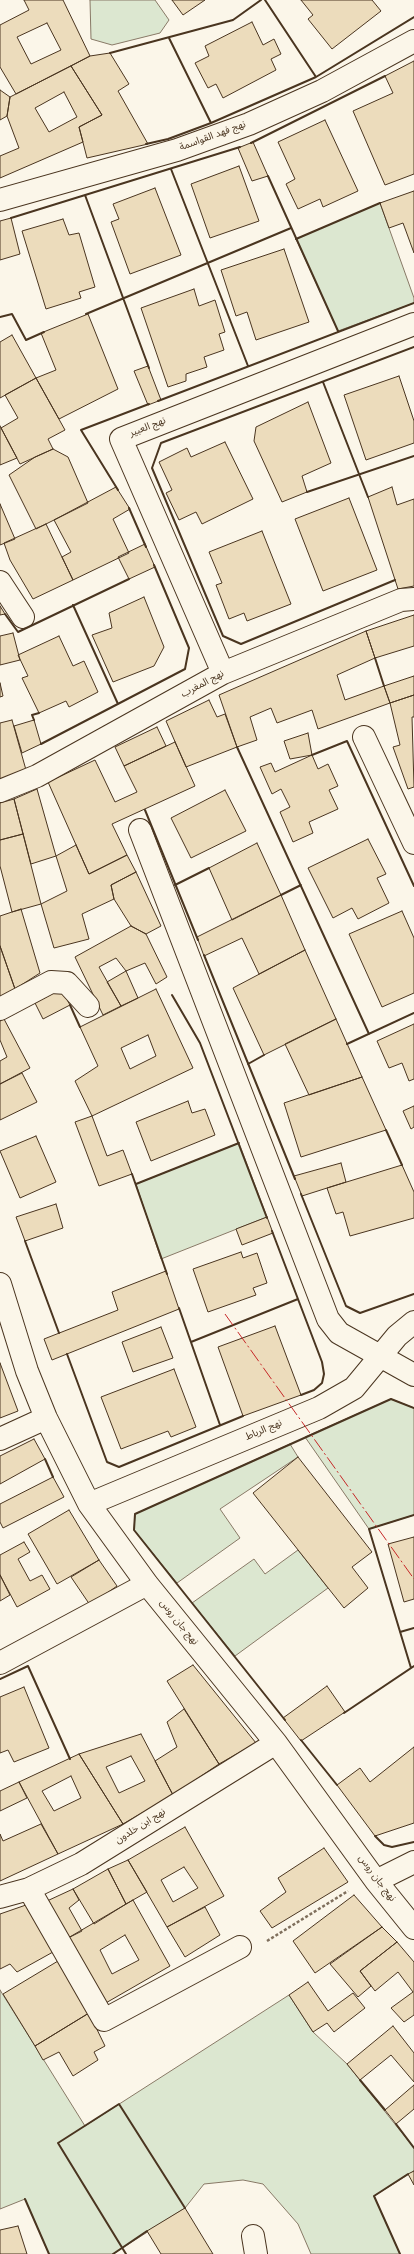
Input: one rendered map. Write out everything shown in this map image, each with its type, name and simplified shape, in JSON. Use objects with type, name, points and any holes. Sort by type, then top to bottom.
[{"type":"street","name":"نهج فهد القواسمة","points":[[0,200],[177,150],[249,124],[322,91],[414,41]]},
{"type":"street","name":"نهج العبير","points":[[223,673],[121,439],[414,324]]},
{"type":"street","points":[[0,582],[23,617]]},
{"type":"street","name":"نهج المغرب","points":[[0,791],[37,776],[223,673],[401,600],[414,599]]},
{"type":"street","points":[[364,737],[414,843]]},
{"type":"street","points":[[140,830],[328,1319],[339,1333],[414,1375]]},
{"type":"street","points":[[0,1009],[52,982],[67,983],[88,1006]]},
{"type":"street","name":"نهج جان روس","points":[[1,1289],[27,1371],[46,1418],[89,1504],[147,1584],[276,1743],[376,1881],[414,1928]]},
{"type":"street","name":"نهج الرباط","points":[[89,1504],[319,1408],[354,1388],[397,1336],[414,1322]]},
{"type":"street","points":[[0,1439],[46,1418]]},
{"type":"street","points":[[0,1663],[147,1584]]},
{"type":"street","name":"نهج ابن خلدون","points":[[0,1897],[29,1889],[81,1864],[276,1743]]},
{"type":"street","points":[[376,1881],[414,1862]]},
{"type":"street","points":[[29,1889],[104,2020],[240,1947]]},
{"type":"path","points":[[240,1947],[260,1946],[353,1888],[376,1881]]},
{"type":"green space","points":[[90,0],[155,0],[169,20],[160,33],[112,45],[91,39]]},
{"type":"green space","points":[[380,203],[414,298],[414,303],[338,331],[296,239]]},
{"type":"green space","points":[[239,1143],[267,1217],[161,1259],[136,1184]]},
{"type":"green space","points":[[391,1399],[414,1408],[414,1515],[369,1529],[305,1437]]},
{"type":"green space","points":[[290,1444],[298,1457],[220,1509],[240,1538],[177,1583],[134,1530],[135,1514]]},
{"type":"green space","points":[[298,1550],[328,1588],[235,1656],[192,1603],[254,1559],[265,1574]]},
{"type":"green space","points":[[0,1990],[85,2126],[289,1995],[313,2032],[347,2064],[414,2148],[414,2171],[374,2196],[400,2254],[311,2254],[298,2224],[263,2184],[243,2180],[204,2184],[185,2208],[113,2254],[49,2254],[25,2199],[0,2209]]},
{"type":"building","points":[[24,0],[63,0],[90,56],[16,94],[0,67],[0,25],[29,10]],"holes":[[[47,23],[61,50],[31,64],[17,37]]]},
{"type":"building","points":[[172,0],[205,0],[183,15]]},
{"type":"building","points":[[301,0],[372,0],[381,11],[332,49],[308,19],[313,15]]},
{"type":"building","points":[[252,22],[263,45],[274,39],[281,54],[271,59],[276,70],[223,98],[216,84],[208,88],[195,63],[209,56],[205,46]]},
{"type":"building","points":[[110,53],[129,84],[118,91],[148,144],[87,158],[79,127],[102,115],[71,66],[90,56]]},
{"type":"building","points":[[414,61],[414,174],[385,185],[353,111],[393,93],[385,76]]},
{"type":"building","points":[[71,66],[102,115],[79,127],[83,142],[0,178],[0,156],[19,148],[7,116],[10,97]],"holes":[[[64,92],[77,117],[49,132],[35,108]]]},
{"type":"building","points":[[0,90],[10,97],[7,116],[0,120]]},
{"type":"building","points":[[325,120],[358,191],[323,207],[320,199],[298,209],[286,184],[295,179],[278,142]]},
{"type":"building","points":[[253,142],[268,176],[252,181],[238,148]]},
{"type":"building","points":[[239,166],[259,221],[210,238],[191,184]]},
{"type":"building","points":[[155,188],[181,255],[130,274],[111,222],[119,219],[113,204]]},
{"type":"building","points":[[414,191],[414,253],[403,223],[389,228],[380,203]]},
{"type":"building","points":[[11,218],[20,254],[0,260],[0,221]]},
{"type":"building","points":[[63,219],[69,235],[79,233],[95,287],[79,292],[81,298],[46,309],[22,231]]},
{"type":"building","points":[[284,249],[309,322],[256,340],[247,312],[236,316],[221,270]]},
{"type":"building","points":[[194,289],[199,306],[215,300],[225,332],[219,334],[224,350],[204,357],[207,367],[186,374],[186,381],[168,387],[141,308]]},
{"type":"building","points":[[88,314],[118,389],[59,419],[36,378],[56,370],[41,333]]},
{"type":"building","points":[[12,335],[36,378],[0,398],[0,342]]},
{"type":"building","points":[[148,366],[161,400],[148,405],[134,371]]},
{"type":"building","points":[[399,376],[414,421],[414,443],[366,460],[344,395]]},
{"type":"building","points":[[36,378],[65,430],[48,439],[53,449],[20,464],[1,428],[18,418],[5,395]]},
{"type":"building","points":[[308,402],[331,463],[302,476],[307,492],[282,502],[254,441],[256,427]]},
{"type":"building","points":[[0,426],[17,458],[0,465]]},
{"type":"building","points":[[225,442],[253,499],[202,524],[196,512],[179,520],[166,493],[172,490],[159,462],[187,448],[191,457]]},
{"type":"building","points":[[53,449],[68,457],[88,503],[36,529],[9,475],[35,457]]},
{"type":"building","points":[[116,487],[130,509],[113,519],[129,553],[73,580],[62,557],[71,552],[54,520]]},
{"type":"building","points":[[392,487],[397,505],[414,499],[414,586],[398,589],[368,497]]},
{"type":"building","points":[[349,498],[377,570],[323,591],[295,519]]},
{"type":"building","points":[[0,504],[15,539],[0,545]]},
{"type":"building","points":[[46,524],[73,580],[33,599],[10,560],[4,543]]},
{"type":"building","points":[[262,531],[291,604],[247,621],[244,613],[229,619],[216,585],[222,583],[209,552]]},
{"type":"building","points":[[145,544],[155,567],[129,579],[118,557]]},
{"type":"building","points":[[144,597],[164,647],[154,666],[113,682],[92,635],[112,628],[109,613]]},
{"type":"building","points":[[0,606],[5,614],[0,615]]},
{"type":"building","points":[[414,615],[414,646],[375,658],[366,631]]},
{"type":"building","points":[[366,631],[375,658],[337,675],[345,700],[384,686],[390,703],[318,729],[312,710],[277,723],[271,708],[250,717],[257,740],[237,747],[219,695]]},
{"type":"building","points":[[13,633],[20,660],[0,665],[0,636]]},
{"type":"building","points":[[59,636],[73,666],[84,661],[98,692],[69,707],[66,701],[39,713],[22,678],[28,676],[18,655]]},
{"type":"building","points":[[414,676],[414,695],[390,703],[384,686]]},
{"type":"building","points":[[0,683],[3,696],[0,697]]},
{"type":"building","points":[[414,695],[414,717],[412,717],[414,787],[408,789],[393,747],[400,745],[390,703]]},
{"type":"building","points":[[209,700],[217,717],[225,714],[237,747],[186,767],[166,721]]},
{"type":"building","points":[[12,720],[26,770],[0,780],[0,723]]},
{"type":"building","points":[[34,720],[41,744],[22,753],[14,726]]},
{"type":"building","points":[[157,727],[166,746],[124,766],[115,747]]},
{"type":"building","points":[[308,733],[312,755],[290,759],[284,741]]},
{"type":"building","points":[[175,742],[195,786],[112,824],[127,855],[89,874],[48,782],[95,760],[115,802],[137,792],[124,766]]},
{"type":"building","points":[[312,755],[318,769],[328,764],[338,786],[329,790],[338,809],[309,822],[313,833],[293,842],[280,812],[290,807],[281,789],[272,794],[260,767],[271,763],[275,772]]},
{"type":"building","points":[[37,789],[56,856],[31,864],[14,799]]},
{"type":"building","points":[[225,790],[246,831],[191,858],[171,818]]},
{"type":"building","points":[[14,799],[23,834],[0,840],[0,803]]},
{"type":"building","points":[[23,834],[41,904],[12,912],[0,866],[0,840]]},
{"type":"building","points":[[368,839],[386,874],[377,878],[389,903],[358,919],[352,908],[333,918],[308,868]]},
{"type":"building","points":[[257,843],[281,895],[232,920],[209,868]]},
{"type":"building","points":[[76,845],[89,874],[127,855],[136,872],[111,885],[114,899],[82,914],[89,939],[54,948],[41,904],[67,891],[56,856]]},
{"type":"building","points":[[136,872],[161,926],[146,934],[131,926],[114,899],[111,885]]},
{"type":"building","points":[[281,895],[305,950],[259,974],[242,938],[204,956],[197,937]]},
{"type":"building","points":[[21,909],[40,973],[15,989],[0,946],[0,916]]},
{"type":"building","points":[[402,911],[414,938],[414,993],[382,1007],[349,934]]},
{"type":"building","points":[[131,926],[146,934],[167,977],[156,984],[145,963],[126,971],[116,958],[99,967],[121,1006],[103,1015],[75,957]]},
{"type":"building","points":[[0,946],[15,989],[0,1000]]},
{"type":"building","points":[[305,950],[336,1019],[264,1055],[233,988]]},
{"type":"building","points":[[126,971],[138,998],[121,1006],[107,982]]},
{"type":"building","points":[[61,989],[70,1005],[43,1019],[35,1003]]},
{"type":"building","points":[[156,989],[193,1068],[92,1116],[75,1081],[98,1066],[80,1027]],"holes":[[[148,1035],[156,1056],[130,1069],[121,1048]]]},
{"type":"building","points":[[4,1019],[30,1068],[0,1084],[0,1061],[7,1057],[0,1040],[0,1021]]},
{"type":"building","points":[[336,1019],[362,1077],[309,1095],[285,1044]]},
{"type":"building","points":[[414,1024],[414,1079],[409,1081],[402,1063],[389,1068],[377,1041]]},
{"type":"building","points":[[22,1073],[37,1102],[0,1120],[0,1084]]},
{"type":"building","points":[[362,1077],[386,1130],[301,1157],[284,1103]]},
{"type":"building","points":[[188,1101],[192,1113],[205,1109],[215,1135],[151,1161],[136,1122]]},
{"type":"building","points":[[414,1106],[414,1127],[411,1129],[403,1111]]},
{"type":"building","points":[[92,1116],[107,1156],[123,1150],[132,1174],[99,1186],[75,1122]]},
{"type":"building","points":[[36,1136],[56,1182],[20,1198],[0,1151]]},
{"type":"building","points":[[341,1163],[346,1182],[302,1196],[294,1176]]},
{"type":"building","points":[[402,1165],[414,1192],[414,1218],[350,1236],[343,1212],[336,1214],[327,1188]]},
{"type":"building","points":[[56,1204],[63,1228],[25,1241],[16,1217]]},
{"type":"building","points":[[267,1217],[273,1233],[242,1245],[236,1229]]},
{"type":"building","points":[[241,1252],[243,1258],[257,1253],[267,1283],[253,1288],[256,1295],[208,1312],[193,1269]]},
{"type":"building","points":[[166,1271],[179,1309],[52,1360],[44,1339],[118,1310],[112,1292]]},
{"type":"building","points":[[275,1326],[301,1395],[243,1416],[218,1347]]},
{"type":"building","points":[[161,1327],[173,1358],[133,1372],[122,1342]]},
{"type":"building","points":[[0,1363],[18,1411],[0,1418]]},
{"type":"building","points":[[174,1369],[196,1427],[171,1437],[168,1431],[121,1449],[101,1397]]},
{"type":"building","points":[[34,1439],[45,1459],[0,1484],[0,1456]]},
{"type":"building","points":[[298,1457],[372,1552],[352,1567],[368,1588],[344,1608],[253,1493]]},
{"type":"building","points":[[53,1477],[64,1497],[3,1528],[0,1522],[0,1504]]},
{"type":"building","points":[[69,1510],[99,1560],[57,1584],[28,1534]]},
{"type":"building","points":[[414,1537],[414,1599],[404,1602],[388,1544]]},
{"type":"building","points":[[24,1542],[30,1552],[18,1559],[30,1581],[42,1575],[50,1589],[17,1607],[0,1575],[0,1555]]},
{"type":"building","points":[[99,1560],[117,1586],[90,1605],[71,1577]]},
{"type":"building","points":[[0,1575],[10,1595],[0,1601]]},
{"type":"building","points":[[193,1665],[256,1743],[219,1764],[167,1681]]},
{"type":"building","points":[[327,1686],[345,1712],[301,1741],[283,1718]]},
{"type":"building","points":[[24,1687],[49,1748],[14,1762],[8,1750],[0,1753],[0,1697]]},
{"type":"building","points":[[184,1709],[219,1764],[173,1795],[155,1761],[177,1747],[167,1722]]},
{"type":"building","points":[[141,1734],[173,1795],[123,1824],[79,1754]],"holes":[[[131,1756],[145,1781],[119,1793],[106,1767]]]},
{"type":"building","points":[[414,1747],[414,1823],[375,1836],[337,1785],[360,1768],[370,1782]]},
{"type":"building","points":[[79,1754],[123,1824],[58,1854],[19,1782]],"holes":[[[71,1776],[81,1798],[54,1811],[42,1791]]]},
{"type":"building","points":[[19,1782],[27,1798],[0,1811],[0,1791]]},
{"type":"building","points":[[41,1824],[58,1854],[0,1881],[0,1834],[3,1841]]},
{"type":"building","points":[[185,1827],[224,1896],[167,1927],[128,1860]],"holes":[[[184,1867],[198,1888],[173,1902],[161,1880]]]},
{"type":"building","points":[[324,1848],[348,1882],[272,1928],[260,1911],[286,1892],[278,1878]]},
{"type":"building","points":[[128,1860],[147,1892],[126,1904],[108,1869]]},
{"type":"building","points":[[108,1869],[126,1904],[94,1924],[73,1889]]},
{"type":"building","points":[[73,1889],[79,1900],[69,1908],[82,1931],[68,1938],[47,1901]]},
{"type":"building","points":[[354,1895],[382,1927],[315,1973],[293,1941]]},
{"type":"building","points":[[133,1900],[170,1966],[104,2004],[68,1938]],"holes":[[[125,1935],[139,1960],[112,1974],[100,1950]]]},
{"type":"building","points":[[26,1905],[53,1952],[17,1972],[10,1964],[0,1969],[0,1914]]},
{"type":"building","points":[[205,1907],[220,1935],[185,1957],[167,1927]]},
{"type":"building","points":[[382,1927],[397,1942],[360,1971],[371,1986],[358,1997],[330,1964]]},
{"type":"building","points":[[397,1942],[414,1962],[414,2015],[404,2022],[391,2008],[413,1992],[398,1972],[375,1991],[360,1971]]},
{"type":"building","points":[[58,1961],[89,2013],[35,2046],[3,1994]]},
{"type":"building","points":[[308,1982],[328,2011],[353,1993],[365,2008],[334,2032],[327,2023],[313,2032],[289,1995]]},
{"type":"building","points":[[89,2013],[105,2046],[94,2052],[98,2060],[73,2076],[59,2052],[43,2060],[35,2046]]},
{"type":"building","points":[[393,2026],[414,2053],[414,2082],[391,2055],[360,2080],[347,2064]]},
{"type":"building","points":[[414,2085],[414,2109],[396,2124],[385,2110]]},
{"type":"building","points":[[414,2171],[414,2185],[408,2174]]},
{"type":"building","points":[[185,2208],[213,2254],[161,2254],[147,2231]]},
{"type":"building","points":[[18,2226],[27,2254],[0,2254],[0,2230]]},
{"type":"wall","points":[[110,53],[233,20],[261,0]]},
{"type":"wall","points":[[265,0],[316,77]]},
{"type":"wall","points":[[146,144],[168,139],[211,123],[316,77],[414,17]]},
{"type":"wall","points":[[169,38],[211,123]]},
{"type":"wall","points":[[251,143],[385,76]]},
{"type":"wall","points":[[11,218],[240,147]]},
{"type":"wall","points":[[171,169],[248,366]]},
{"type":"wall","points":[[268,176],[338,331]]},
{"type":"wall","points":[[85,195],[149,368]]},
{"type":"wall","points":[[296,239],[380,203]]},
{"type":"wall","points":[[86,314],[291,228]]},
{"type":"wall","points":[[158,401],[414,303]]},
{"type":"wall","points":[[0,317],[12,314],[26,340],[44,332]]},
{"type":"wall","points":[[395,580],[241,644],[223,636],[152,468],[161,443],[414,347]]},
{"type":"wall","points":[[323,382],[368,497]]},
{"type":"wall","points":[[118,490],[81,430],[149,404]]},
{"type":"wall","points":[[307,492],[414,456]]},
{"type":"wall","points":[[129,508],[146,547]]},
{"type":"wall","points":[[41,744],[185,669],[189,648],[154,565]]},
{"type":"wall","points":[[5,614],[18,632],[129,579]]},
{"type":"wall","points":[[73,605],[118,704]]},
{"type":"wall","points":[[375,658],[384,686]]},
{"type":"wall","points":[[34,720],[32,715],[39,713]]},
{"type":"wall","points":[[312,755],[347,741],[414,886]]},
{"type":"wall","points":[[237,747],[369,1034]]},
{"type":"wall","points":[[145,810],[198,940]]},
{"type":"wall","points":[[175,885],[209,868]]},
{"type":"wall","points":[[281,895],[301,885]]},
{"type":"wall","points":[[204,955],[295,1179]]},
{"type":"wall","points":[[172,995],[200,1043],[267,1218]]},
{"type":"wall","points":[[70,1005],[80,1027]]},
{"type":"wall","points":[[347,1044],[414,1013]]},
{"type":"wall","points":[[248,1064],[264,1055]]},
{"type":"wall","points":[[386,1130],[402,1165]]},
{"type":"wall","points":[[136,1184],[239,1143]]},
{"type":"wall","points":[[132,1174],[167,1274]]},
{"type":"wall","points":[[301,1194],[346,1306],[360,1313],[414,1294]]},
{"type":"wall","points":[[272,1231],[322,1362],[324,1374],[322,1383],[314,1390],[301,1395]]},
{"type":"wall","points":[[25,1241],[59,1333]]},
{"type":"wall","points":[[191,1342],[298,1299]]},
{"type":"wall","points":[[179,1308],[220,1425]]},
{"type":"wall","points":[[67,1354],[107,1462],[119,1467],[243,1416]]},
{"type":"wall","points":[[285,1720],[134,1530],[135,1514],[391,1399],[414,1408]]},
{"type":"wall","points":[[45,1459],[53,1477]]},
{"type":"wall","points":[[411,1668],[369,1529],[414,1515]]},
{"type":"wall","points":[[400,1632],[414,1628]]},
{"type":"wall","points":[[0,1679],[28,1666],[70,1759]]},
{"type":"wall","points":[[344,1713],[414,1666]]},
{"type":"wall","points":[[301,1740],[337,1785]]},
{"type":"wall","points":[[375,1836],[384,1845],[392,1847],[414,1842]]},
{"type":"wall","points":[[360,2080],[385,2110]]},
{"type":"wall","points":[[126,2254],[58,2143],[119,2104],[185,2208]]},
{"type":"wall","points":[[396,2124],[414,2148]]},
{"type":"wall","points":[[400,2254],[374,2196],[408,2174]]},
{"type":"wall","points":[[25,2199],[49,2254]]},
{"type":"wall","points":[[113,2254],[147,2231]]},
{"type":"power","points":[[225,1314],[414,1579]]}]
